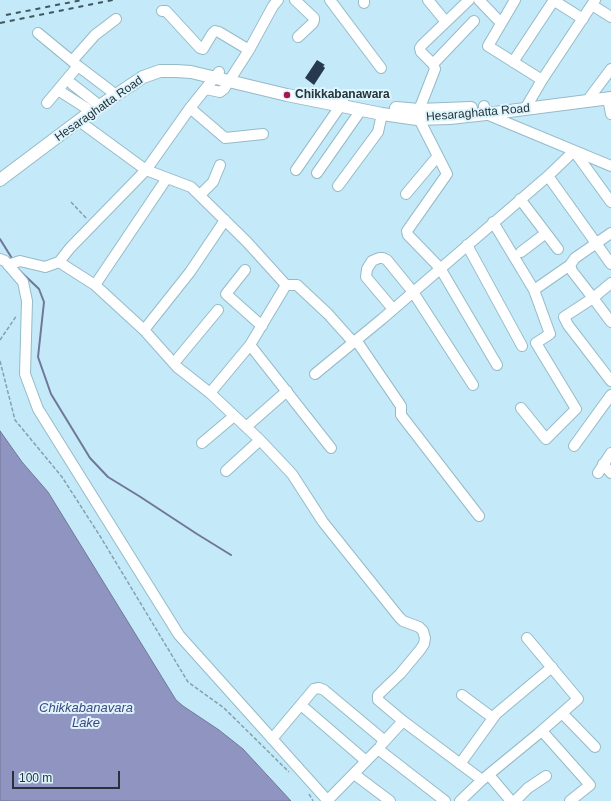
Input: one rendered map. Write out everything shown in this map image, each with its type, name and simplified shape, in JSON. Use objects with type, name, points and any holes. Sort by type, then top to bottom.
[{"type":"main road","points":[[0,170],[85,112],[128,77],[146,68],[166,64],[180,64],[217,76],[342,102],[391,108],[419,114],[485,110],[610,95]]},
{"type":"main road","name":"Hesaraghatta Road","points":[[0,180],[85,112],[143,77],[160,71],[191,72],[217,76]]},
{"type":"main road","name":"Hesaraghatta Road","points":[[342,102],[361,110],[382,114],[419,114]]},
{"type":"street","points":[[206,89],[220,92],[224,89],[278,0]]},
{"type":"street","points":[[295,0],[314,18],[313,23],[298,37]]},
{"type":"street","points":[[330,0],[381,68]]},
{"type":"street","points":[[428,0],[446,22]]},
{"type":"street","points":[[469,0],[420,48],[421,52],[436,69],[419,114],[437,157],[447,174],[407,231],[411,238],[440,268],[497,365]]},
{"type":"street","points":[[479,0],[501,23]]},
{"type":"street","points":[[515,0],[488,46],[542,80]]},
{"type":"street","points":[[514,62],[554,0],[583,19]]},
{"type":"street","points":[[528,105],[542,80],[593,2],[611,17]]},
{"type":"street","points":[[162,11],[166,11],[200,48],[203,49],[215,31],[249,50]]},
{"type":"street","points":[[48,102],[58,90],[95,35],[116,19]]},
{"type":"street","points":[[433,64],[474,21]]},
{"type":"street","points":[[38,33],[110,91]]},
{"type":"street","points":[[590,97],[611,69]]},
{"type":"street","points":[[0,258],[13,264],[28,262],[45,267],[59,262],[70,248],[146,170],[190,108],[217,76]]},
{"type":"street","points":[[72,84],[85,112]]},
{"type":"street","points":[[58,90],[85,112],[146,170],[191,187],[225,220],[286,285],[297,285],[355,341],[401,406],[401,415],[479,516]]},
{"type":"street","points":[[610,95],[611,114]]},
{"type":"street","points":[[296,170],[342,102]]},
{"type":"street","points":[[190,108],[225,138],[263,134]]},
{"type":"street","points":[[317,173],[361,110]]},
{"type":"street","points":[[485,110],[574,151],[611,166]]},
{"type":"street","points":[[338,186],[378,132],[382,114]]},
{"type":"street","points":[[315,374],[548,176],[574,151]]},
{"type":"street","points":[[574,151],[611,202]]},
{"type":"street","points":[[406,194],[437,157]]},
{"type":"street","points":[[200,196],[213,182],[220,165]]},
{"type":"street","points":[[548,176],[611,264]]},
{"type":"street","points":[[95,285],[167,178]]},
{"type":"street","points":[[520,199],[558,249]]},
{"type":"street","points":[[144,330],[190,272],[225,220]]},
{"type":"street","points":[[493,222],[534,290],[550,334],[536,343],[576,409],[546,438],[521,408]]},
{"type":"street","points":[[520,252],[546,233]]},
{"type":"street","points":[[534,290],[570,265],[575,258],[611,233]]},
{"type":"street","points":[[467,245],[522,346]]},
{"type":"street","points":[[393,309],[366,277],[372,261],[379,258],[387,260],[413,292],[473,385]]},
{"type":"street","points":[[59,262],[95,285],[144,330],[174,363],[210,393],[260,440],[292,474],[324,522],[399,617],[403,621],[419,627],[424,631],[424,644],[400,674],[378,695],[378,700],[460,764],[485,778],[511,801]]},
{"type":"street","points":[[13,264],[23,282],[27,301],[25,374],[38,409],[179,635],[327,801],[403,721]]},
{"type":"street","points":[[570,265],[572,271],[611,322]]},
{"type":"street","points":[[245,270],[226,294],[262,326]]},
{"type":"street","points":[[611,283],[593,298],[564,317],[568,325],[611,381]]},
{"type":"street","points":[[210,393],[250,345],[286,285]]},
{"type":"street","points":[[174,363],[218,310]]},
{"type":"street","points":[[250,345],[331,448]]},
{"type":"street","points":[[246,427],[287,391]]},
{"type":"street","points":[[574,446],[611,395]]},
{"type":"street","points":[[202,443],[234,416]]},
{"type":"street","points":[[226,471],[260,440]]},
{"type":"street","points":[[611,453],[601,468],[611,473]]},
{"type":"street","points":[[460,801],[578,699],[527,638]]},
{"type":"street","points":[[460,764],[496,714],[552,667]]},
{"type":"street","points":[[272,739],[314,689],[319,688],[324,690],[385,740]]},
{"type":"street","points":[[462,695],[493,718]]},
{"type":"street","points":[[301,705],[366,761]]},
{"type":"street","points":[[562,713],[595,747]]},
{"type":"street","points":[[542,730],[590,785],[570,801]]},
{"type":"street","points":[[378,749],[445,801]]},
{"type":"street","points":[[354,774],[390,801]]},
{"type":"street","points":[[515,801],[528,788],[546,776]]},
{"type":"path","points":[[71,202],[92,225]]},
{"type":"path","points":[[0,340],[18,314]]},
{"type":"water","name":"Chikkabanavara Lake","points":[[0,431],[22,462],[48,492],[176,700],[243,749],[291,801],[0,801]]},
{"type":"building","points":[[317,60],[325,65],[323,66],[325,68],[314,85],[305,78]]},
{"type":"waterway","points":[[0,239],[13,260]]},
{"type":"waterway","points":[[16,265],[19,270],[39,289],[44,302],[38,357],[51,394],[90,458],[108,477],[231,555]]},
{"type":"railway","points":[[6,15],[82,0]]},
{"type":"railway","points":[[0,23],[113,0]]},
{"type":"place","name":"Chikkabanawara","points":[[287,95]]}]
